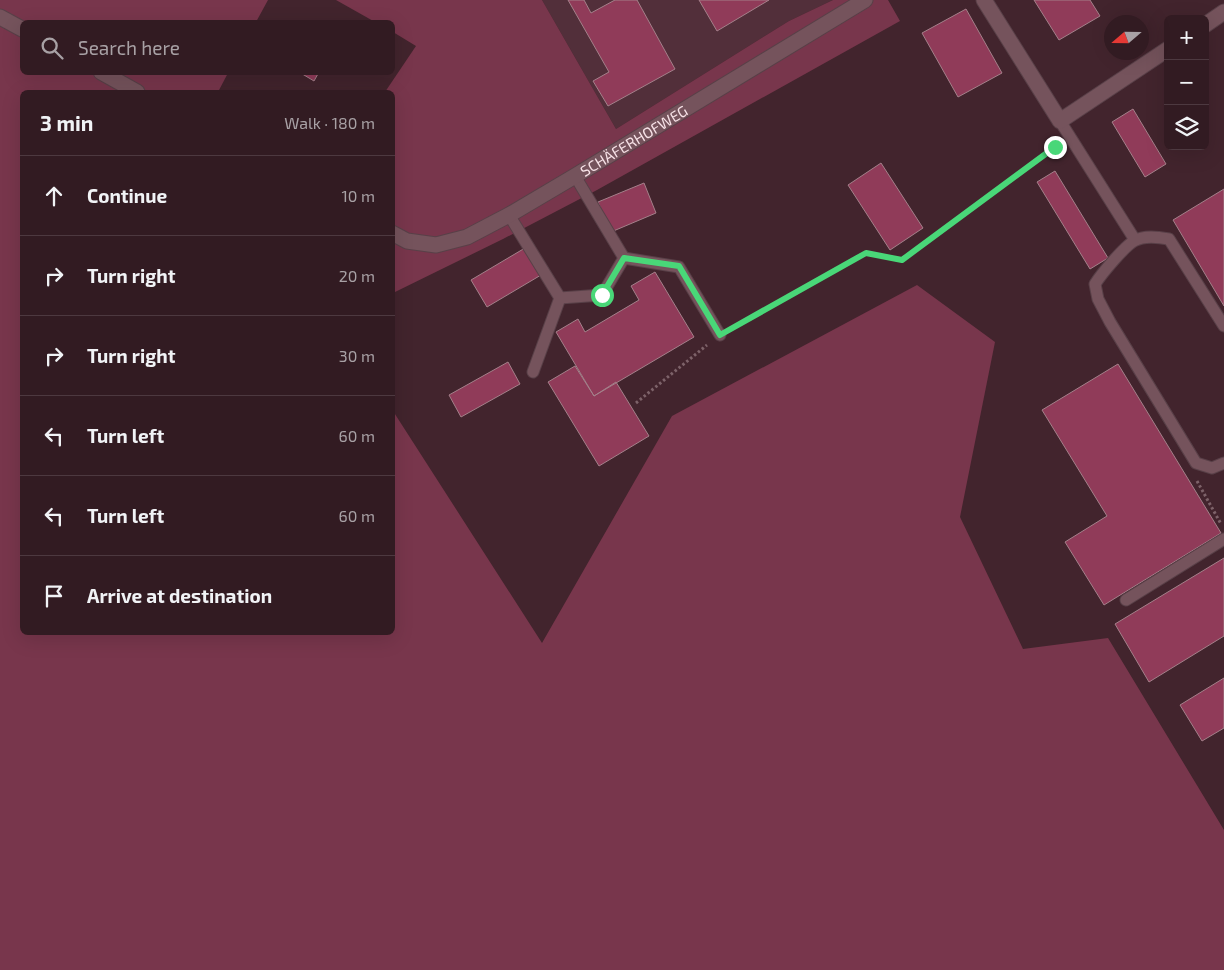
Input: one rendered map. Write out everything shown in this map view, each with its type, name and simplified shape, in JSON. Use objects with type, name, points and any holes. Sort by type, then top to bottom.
[{"type":"street","name":"SCHÄFERHOFWEG","points":[[395,235],[407,241],[436,245],[467,237],[509,216],[865,0]]},
{"type":"street","points":[[984,0],[1060,120],[1164,52]]},
{"type":"street","points":[[1209,22],[1224,12]]},
{"type":"street","points":[[0,17],[20,28]]},
{"type":"street","points":[[106,75],[133,90]]},
{"type":"lane","points":[[1060,120],[1135,240]]},
{"type":"lane","points":[[576,176],[624,258]]},
{"type":"lane","points":[[509,216],[560,298]]},
{"type":"lane","points":[[1224,326],[1169,239],[1154,236],[1135,240],[1103,272],[1095,284],[1098,299],[1110,322],[1196,463],[1212,468],[1224,464]]},
{"type":"lane","points":[[624,258],[679,266],[720,335]]},
{"type":"lane","points":[[560,298],[602,295],[624,258]]},
{"type":"lane","points":[[532,372],[560,298]]},
{"type":"lane","points":[[1126,600],[1224,539]]},
{"type":"path","points":[[636,404],[720,335],[866,253],[902,260],[1055,147],[1060,120]]},
{"type":"path","points":[[1196,463],[1197,482],[1224,528]]},
{"type":"shaded area","points":[[0,0],[268,0],[257,20],[20,20],[20,75],[227,75],[219,90],[20,90],[20,635],[395,635],[395,414],[542,643],[672,416],[917,285],[995,342],[960,517],[1023,649],[1108,638],[1224,830],[1224,970],[0,970]]},
{"type":"shaded area","points":[[336,0],[542,0],[616,129],[789,21],[833,0],[888,0],[900,21],[597,190],[395,292],[395,90],[386,90],[416,46],[395,33],[395,20],[371,20]]},
{"type":"shaded area","points":[[542,0],[833,0],[789,21],[616,129]]},
{"type":"building","points":[[568,0],[584,0],[591,13],[615,0],[637,0],[675,69],[608,106],[593,81],[609,72]]},
{"type":"building","points":[[699,0],[769,0],[717,31]]},
{"type":"building","points":[[1034,0],[1090,0],[1100,16],[1059,40]]},
{"type":"building","points":[[966,9],[1002,73],[958,97],[922,33]]},
{"type":"building","points":[[304,75],[317,75],[314,81]]},
{"type":"building","points":[[1133,109],[1166,164],[1145,177],[1112,122]]},
{"type":"building","points":[[881,163],[923,228],[890,250],[848,185]]},
{"type":"building","points":[[1055,171],[1108,258],[1090,269],[1037,182]]},
{"type":"building","points":[[644,183],[656,213],[611,232],[598,202]]},
{"type":"building","points":[[1224,189],[1224,306],[1173,220]]},
{"type":"building","points":[[525,248],[541,275],[487,307],[471,280]]},
{"type":"building","points":[[655,272],[694,337],[594,396],[556,332],[578,319],[585,332],[639,300],[631,286]]},
{"type":"building","points":[[508,362],[520,384],[461,417],[449,395]]},
{"type":"building","points":[[1118,364],[1221,533],[1104,605],[1065,542],[1107,516],[1042,410]]},
{"type":"building","points":[[575,366],[594,396],[616,382],[649,436],[599,466],[548,382]]},
{"type":"building","points":[[1224,558],[1224,636],[1149,682],[1115,624]]},
{"type":"building","points":[[1224,678],[1224,728],[1202,741],[1180,705]]},
{"type":"route","points":[[602,295],[624,258],[679,266],[720,335],[866,253],[902,260],[1055,147]]}]
